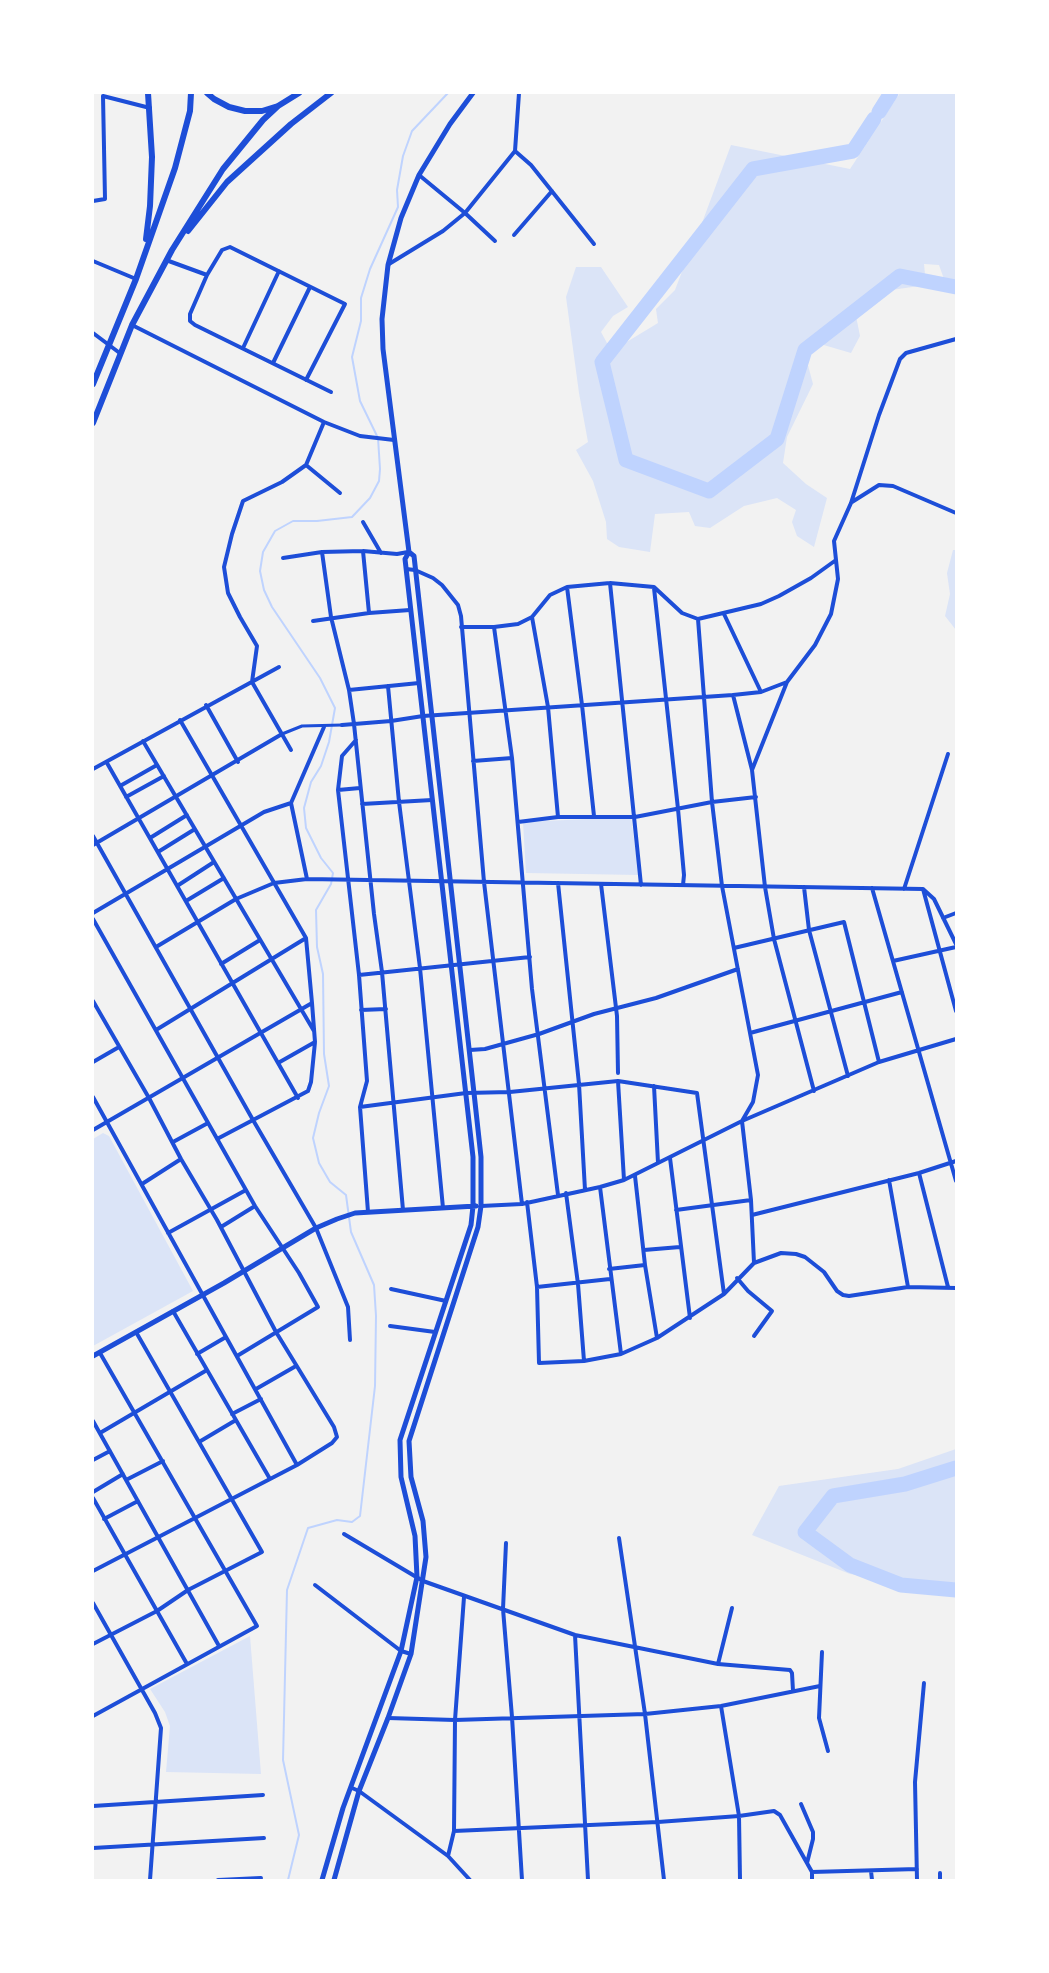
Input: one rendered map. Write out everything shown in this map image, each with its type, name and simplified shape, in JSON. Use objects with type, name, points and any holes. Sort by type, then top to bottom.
[{"type":"main road","points":[[145,254],[152,157],[148,93]]},
{"type":"main road","points":[[93,384],[136,279],[184,140],[191,93]]},
{"type":"main road","points":[[207,93],[229,107],[245,111],[262,111],[278,106]]},
{"type":"main road","points":[[93,423],[132,325],[172,250],[223,169],[263,120],[278,106],[299,93]]},
{"type":"main road","points":[[172,250],[227,182],[291,124],[331,93]]},
{"type":"main road","points":[[322,1880],[333,1838],[401,1651],[417,1577],[415,1536],[401,1477],[400,1440],[471,1225],[473,1206],[473,1157],[410,610],[405,559],[409,552],[383,349],[382,319],[388,265],[401,218],[419,176],[450,124],[473,93]]},
{"type":"main road","points":[[334,1880],[359,1791],[411,1654],[426,1557],[425,1534],[411,1477],[410,1442],[478,1227],[481,1206],[481,1157],[474,1093],[414,556],[409,552]]},
{"type":"main road","points":[[93,1356],[203,1295],[316,1228],[337,1219],[356,1213],[481,1206]]},
{"type":"street","points":[[388,265],[443,231],[465,213],[515,151],[519,93]]},
{"type":"street","points":[[93,201],[105,199],[104,96],[150,108]]},
{"type":"street","points":[[515,151],[531,165],[594,244]]},
{"type":"street","points":[[419,176],[495,241]]},
{"type":"street","points":[[514,235],[552,191]]},
{"type":"street","points":[[306,380],[345,304],[226,247],[207,275],[190,314],[190,321],[195,326],[243,348],[306,380],[332,392]]},
{"type":"street","points":[[166,260],[207,275]]},
{"type":"street","points":[[93,261],[136,279]]},
{"type":"street","points":[[243,348],[279,271]]},
{"type":"street","points":[[273,363],[310,288]]},
{"type":"street","points":[[132,325],[324,422],[360,436],[394,440]]},
{"type":"street","points":[[93,333],[121,354]]},
{"type":"street","points":[[752,770],[787,682],[815,645],[831,614],[838,579],[834,541],[851,503],[879,415],[900,359],[906,353],[956,339]]},
{"type":"street","points":[[291,750],[252,682],[257,646],[228,593],[225,567],[232,534],[243,501],[282,482],[306,465],[324,422]]},
{"type":"street","points":[[306,465],[340,493]]},
{"type":"street","points":[[851,503],[879,485],[893,486],[956,513]]},
{"type":"street","points":[[363,522],[381,554]]},
{"type":"street","points":[[284,558],[322,552],[363,550],[397,555],[409,552]]},
{"type":"street","points":[[363,550],[369,613]]},
{"type":"street","points":[[322,552],[331,617],[349,690],[356,740],[386,1009],[403,1210]]},
{"type":"street","points":[[461,627],[518,624],[532,617],[550,595],[567,587],[610,583],[654,587],[682,613],[698,619],[724,614],[780,597],[836,560]]},
{"type":"street","points":[[406,569],[415,570],[433,578],[442,585],[458,605],[493,960],[537,1287],[539,1363],[584,1361],[621,1354],[657,1338],[724,1294],[754,1263],[781,1253],[805,1257],[824,1272],[837,1291],[849,1296],[908,1287],[956,1288]]},
{"type":"street","points":[[610,583],[641,885]]},
{"type":"street","points":[[567,587],[594,816]]},
{"type":"street","points":[[654,587],[678,809],[683,885]]},
{"type":"street","points":[[313,621],[331,617],[410,610]]},
{"type":"street","points":[[724,614],[761,692]]},
{"type":"street","points":[[532,617],[548,707],[558,817]]},
{"type":"street","points":[[698,619],[712,802],[722,886],[758,1075],[753,1102],[742,1121],[751,1200],[754,1263]]},
{"type":"street","points":[[494,627],[512,758],[532,988],[558,1195]]},
{"type":"street","points":[[93,769],[279,667]]},
{"type":"street","points":[[95,844],[213,777],[282,734],[302,726],[326,727],[432,715],[733,695],[761,692],[787,682]]},
{"type":"street","points":[[349,690],[419,683]]},
{"type":"street","points":[[388,686],[399,802],[420,968],[443,1208]]},
{"type":"street","points":[[733,695],[752,770],[765,887],[774,939],[814,1091]]},
{"type":"street","points":[[206,705],[238,762]]},
{"type":"street","points":[[180,720],[306,938],[312,1003],[315,1042],[308,1091],[218,1139]]},
{"type":"street","points":[[307,879],[291,802],[326,727]]},
{"type":"street","points":[[356,740],[342,756],[338,790],[359,975],[367,1081],[360,1107],[368,1212]]},
{"type":"street","points":[[143,741],[314,1031]]},
{"type":"street","points":[[904,889],[948,754]]},
{"type":"street","points":[[472,761],[512,758]]},
{"type":"street","points":[[107,763],[298,1098]]},
{"type":"street","points":[[120,786],[157,765]]},
{"type":"street","points":[[126,797],[164,776]]},
{"type":"street","points":[[338,790],[360,788]]},
{"type":"street","points":[[518,822],[558,817],[635,817],[712,802],[756,797]]},
{"type":"street","points":[[362,804],[432,800]]},
{"type":"street","points":[[93,913],[264,812],[291,802]]},
{"type":"street","points":[[150,838],[187,815]]},
{"type":"street","points":[[158,852],[195,829]]},
{"type":"street","points":[[93,836],[95,844],[126,893],[316,1228],[348,1307],[350,1340]]},
{"type":"street","points":[[177,886],[214,862]]},
{"type":"street","points":[[186,901],[224,878]]},
{"type":"street","points":[[156,947],[236,899],[274,883],[307,879],[923,889],[931,895],[956,945],[893,961]]},
{"type":"street","points":[[558,883],[579,1084],[585,1190]]},
{"type":"street","points":[[601,884],[617,1010],[618,1073]]},
{"type":"street","points":[[804,887],[809,930],[829,1012],[848,1076]]},
{"type":"street","points":[[872,888],[956,1181]]},
{"type":"street","points":[[923,889],[956,1011]]},
{"type":"street","points":[[943,918],[956,913]]},
{"type":"street","points":[[93,919],[255,1206],[318,1307],[237,1356]]},
{"type":"street","points":[[734,948],[844,921],[879,1062]]},
{"type":"street","points":[[156,1030],[306,938]]},
{"type":"street","points":[[222,964],[260,940]]},
{"type":"street","points":[[359,975],[530,957]]},
{"type":"street","points":[[469,1050],[485,1049],[539,1034],[738,969]]},
{"type":"street","points":[[750,1033],[902,992]]},
{"type":"street","points":[[93,1001],[221,1227],[276,1332],[334,1427],[337,1437],[332,1443],[297,1465],[93,1571]]},
{"type":"street","points":[[93,1130],[312,1003]]},
{"type":"street","points":[[361,1010],[386,1009]]},
{"type":"street","points":[[481,1206],[525,1203],[624,1180],[742,1121],[879,1062],[956,1039]]},
{"type":"street","points":[[278,1063],[315,1042]]},
{"type":"street","points":[[93,1062],[119,1047]]},
{"type":"street","points":[[360,1107],[466,1093],[510,1092],[618,1081],[697,1093],[724,1294]]},
{"type":"street","points":[[618,1081],[624,1180]]},
{"type":"street","points":[[654,1086],[658,1164]]},
{"type":"street","points":[[93,1097],[297,1465]]},
{"type":"street","points":[[173,1142],[208,1123]]},
{"type":"street","points":[[670,1158],[690,1318]]},
{"type":"street","points":[[142,1184],[181,1159]]},
{"type":"street","points":[[752,1215],[919,1173],[956,1161]]},
{"type":"street","points":[[919,1173],[948,1287]]},
{"type":"street","points":[[635,1176],[645,1265],[657,1338]]},
{"type":"street","points":[[889,1180],[908,1287]]},
{"type":"street","points":[[600,1187],[621,1354]]},
{"type":"street","points":[[168,1233],[246,1190]]},
{"type":"street","points":[[566,1193],[578,1284],[584,1361]]},
{"type":"street","points":[[676,1210],[751,1200]]},
{"type":"street","points":[[221,1227],[255,1206]]},
{"type":"street","points":[[644,1250],[680,1247]]},
{"type":"street","points":[[609,1269],[645,1265]]},
{"type":"street","points":[[737,1278],[748,1291],[772,1311],[754,1336]]},
{"type":"street","points":[[537,1287],[610,1279]]},
{"type":"street","points":[[391,1289],[446,1301]]},
{"type":"street","points":[[173,1311],[270,1479]]},
{"type":"street","points":[[390,1326],[435,1332]]},
{"type":"street","points":[[93,1644],[157,1611],[188,1590],[262,1552],[136,1332]]},
{"type":"street","points":[[197,1354],[226,1337]]},
{"type":"street","points":[[93,1706],[95,1715],[257,1626],[100,1353]]},
{"type":"street","points":[[256,1389],[296,1366]]},
{"type":"street","points":[[100,1433],[207,1370]]},
{"type":"street","points":[[232,1414],[261,1399]]},
{"type":"street","points":[[199,1442],[236,1420]]},
{"type":"street","points":[[93,1421],[219,1646]]},
{"type":"street","points":[[93,1460],[110,1450]]},
{"type":"street","points":[[126,1480],[163,1461]]},
{"type":"street","points":[[93,1492],[123,1474]]},
{"type":"street","points":[[93,1499],[187,1664]]},
{"type":"street","points":[[104,1519],[138,1501]]},
{"type":"street","points":[[344,1534],[423,1581],[464,1597],[575,1635],[718,1664],[790,1670],[793,1691]]},
{"type":"street","points":[[619,1538],[645,1714],[664,1880]]},
{"type":"street","points":[[506,1543],[503,1609],[522,1880]]},
{"type":"street","points":[[315,1585],[401,1651],[411,1654]]},
{"type":"street","points":[[448,1856],[454,1831],[455,1720],[464,1597]]},
{"type":"street","points":[[93,1604],[156,1713],[161,1728],[150,1880]]},
{"type":"street","points":[[718,1664],[732,1608]]},
{"type":"street","points":[[575,1635],[588,1880]]},
{"type":"street","points":[[822,1652],[819,1718],[828,1751]]},
{"type":"street","points":[[918,1880],[915,1782],[924,1683]]},
{"type":"street","points":[[388,1719],[455,1720],[645,1714],[721,1706],[820,1686]]},
{"type":"street","points":[[721,1706],[739,1816],[741,1880]]},
{"type":"street","points":[[352,1788],[448,1856],[470,1880]]},
{"type":"street","points":[[93,1806],[263,1795]]},
{"type":"street","points":[[801,1804],[813,1832],[807,1864]]},
{"type":"street","points":[[454,1831],[658,1822],[774,1811],[780,1815],[812,1872],[812,1880]]},
{"type":"street","points":[[93,1848],[264,1838]]},
{"type":"street","points":[[812,1872],[917,1869]]},
{"type":"street","points":[[871,1871],[872,1880]]},
{"type":"street","points":[[940,1873],[940,1880]]},
{"type":"street","points":[[218,1880],[261,1878]]},
{"type":"shaded area","points":[[900,93],[956,93],[956,293],[949,293],[939,265],[924,264],[926,285],[891,290],[855,311],[860,336],[851,353],[810,341],[805,354],[813,384],[787,437],[783,463],[806,484],[827,498],[814,547],[797,536],[792,522],[796,510],[777,498],[744,506],[710,528],[695,526],[689,512],[655,514],[650,552],[619,547],[607,539],[606,522],[593,481],[576,450],[588,442],[566,297],[576,267],[601,267],[628,307],[613,316],[601,332],[607,343],[625,343],[658,323],[656,309],[675,290],[683,269],[696,251],[696,239],[731,145],[850,169]]},
{"type":"shaded area","points":[[953,550],[956,550],[956,630],[945,616],[950,594],[947,573]]},
{"type":"shaded area","points":[[631,817],[639,875],[526,873],[523,822]]},
{"type":"shaded area","points":[[103,1133],[109,1136],[193,1291],[93,1346],[93,1139]]},
{"type":"shaded area","points":[[956,1449],[956,1591],[850,1574],[752,1535],[779,1486],[898,1469]]},
{"type":"shaded area","points":[[250,1636],[261,1774],[166,1772],[170,1726],[165,1712],[150,1689]]},
{"type":"waterway","points":[[288,1880],[299,1835],[283,1760],[287,1590],[308,1528],[337,1520],[352,1522],[360,1516],[375,1386],[376,1316],[374,1285],[351,1232],[346,1195],[330,1182],[319,1163],[313,1138],[329,1086],[324,1054],[323,974],[317,947],[316,910],[331,884],[333,873],[321,858],[306,828],[304,808],[311,782],[321,766],[329,742],[335,708],[320,678],[272,607],[264,590],[260,571],[263,552],[275,531],[293,521],[352,517],[370,498],[379,481],[378,438],[360,401],[352,357],[361,321],[361,298],[370,269],[398,207],[397,190],[403,156],[412,131],[448,93]]},
{"type":"waterway","points":[[879,112],[891,93]]},
{"type":"waterway","points":[[874,119],[853,151],[753,169],[602,362],[626,460],[709,491],[777,439],[805,350],[900,276],[956,287]]},
{"type":"waterway","points":[[956,1468],[905,1484],[833,1496],[805,1532],[850,1565],[901,1585],[956,1590]]}]
